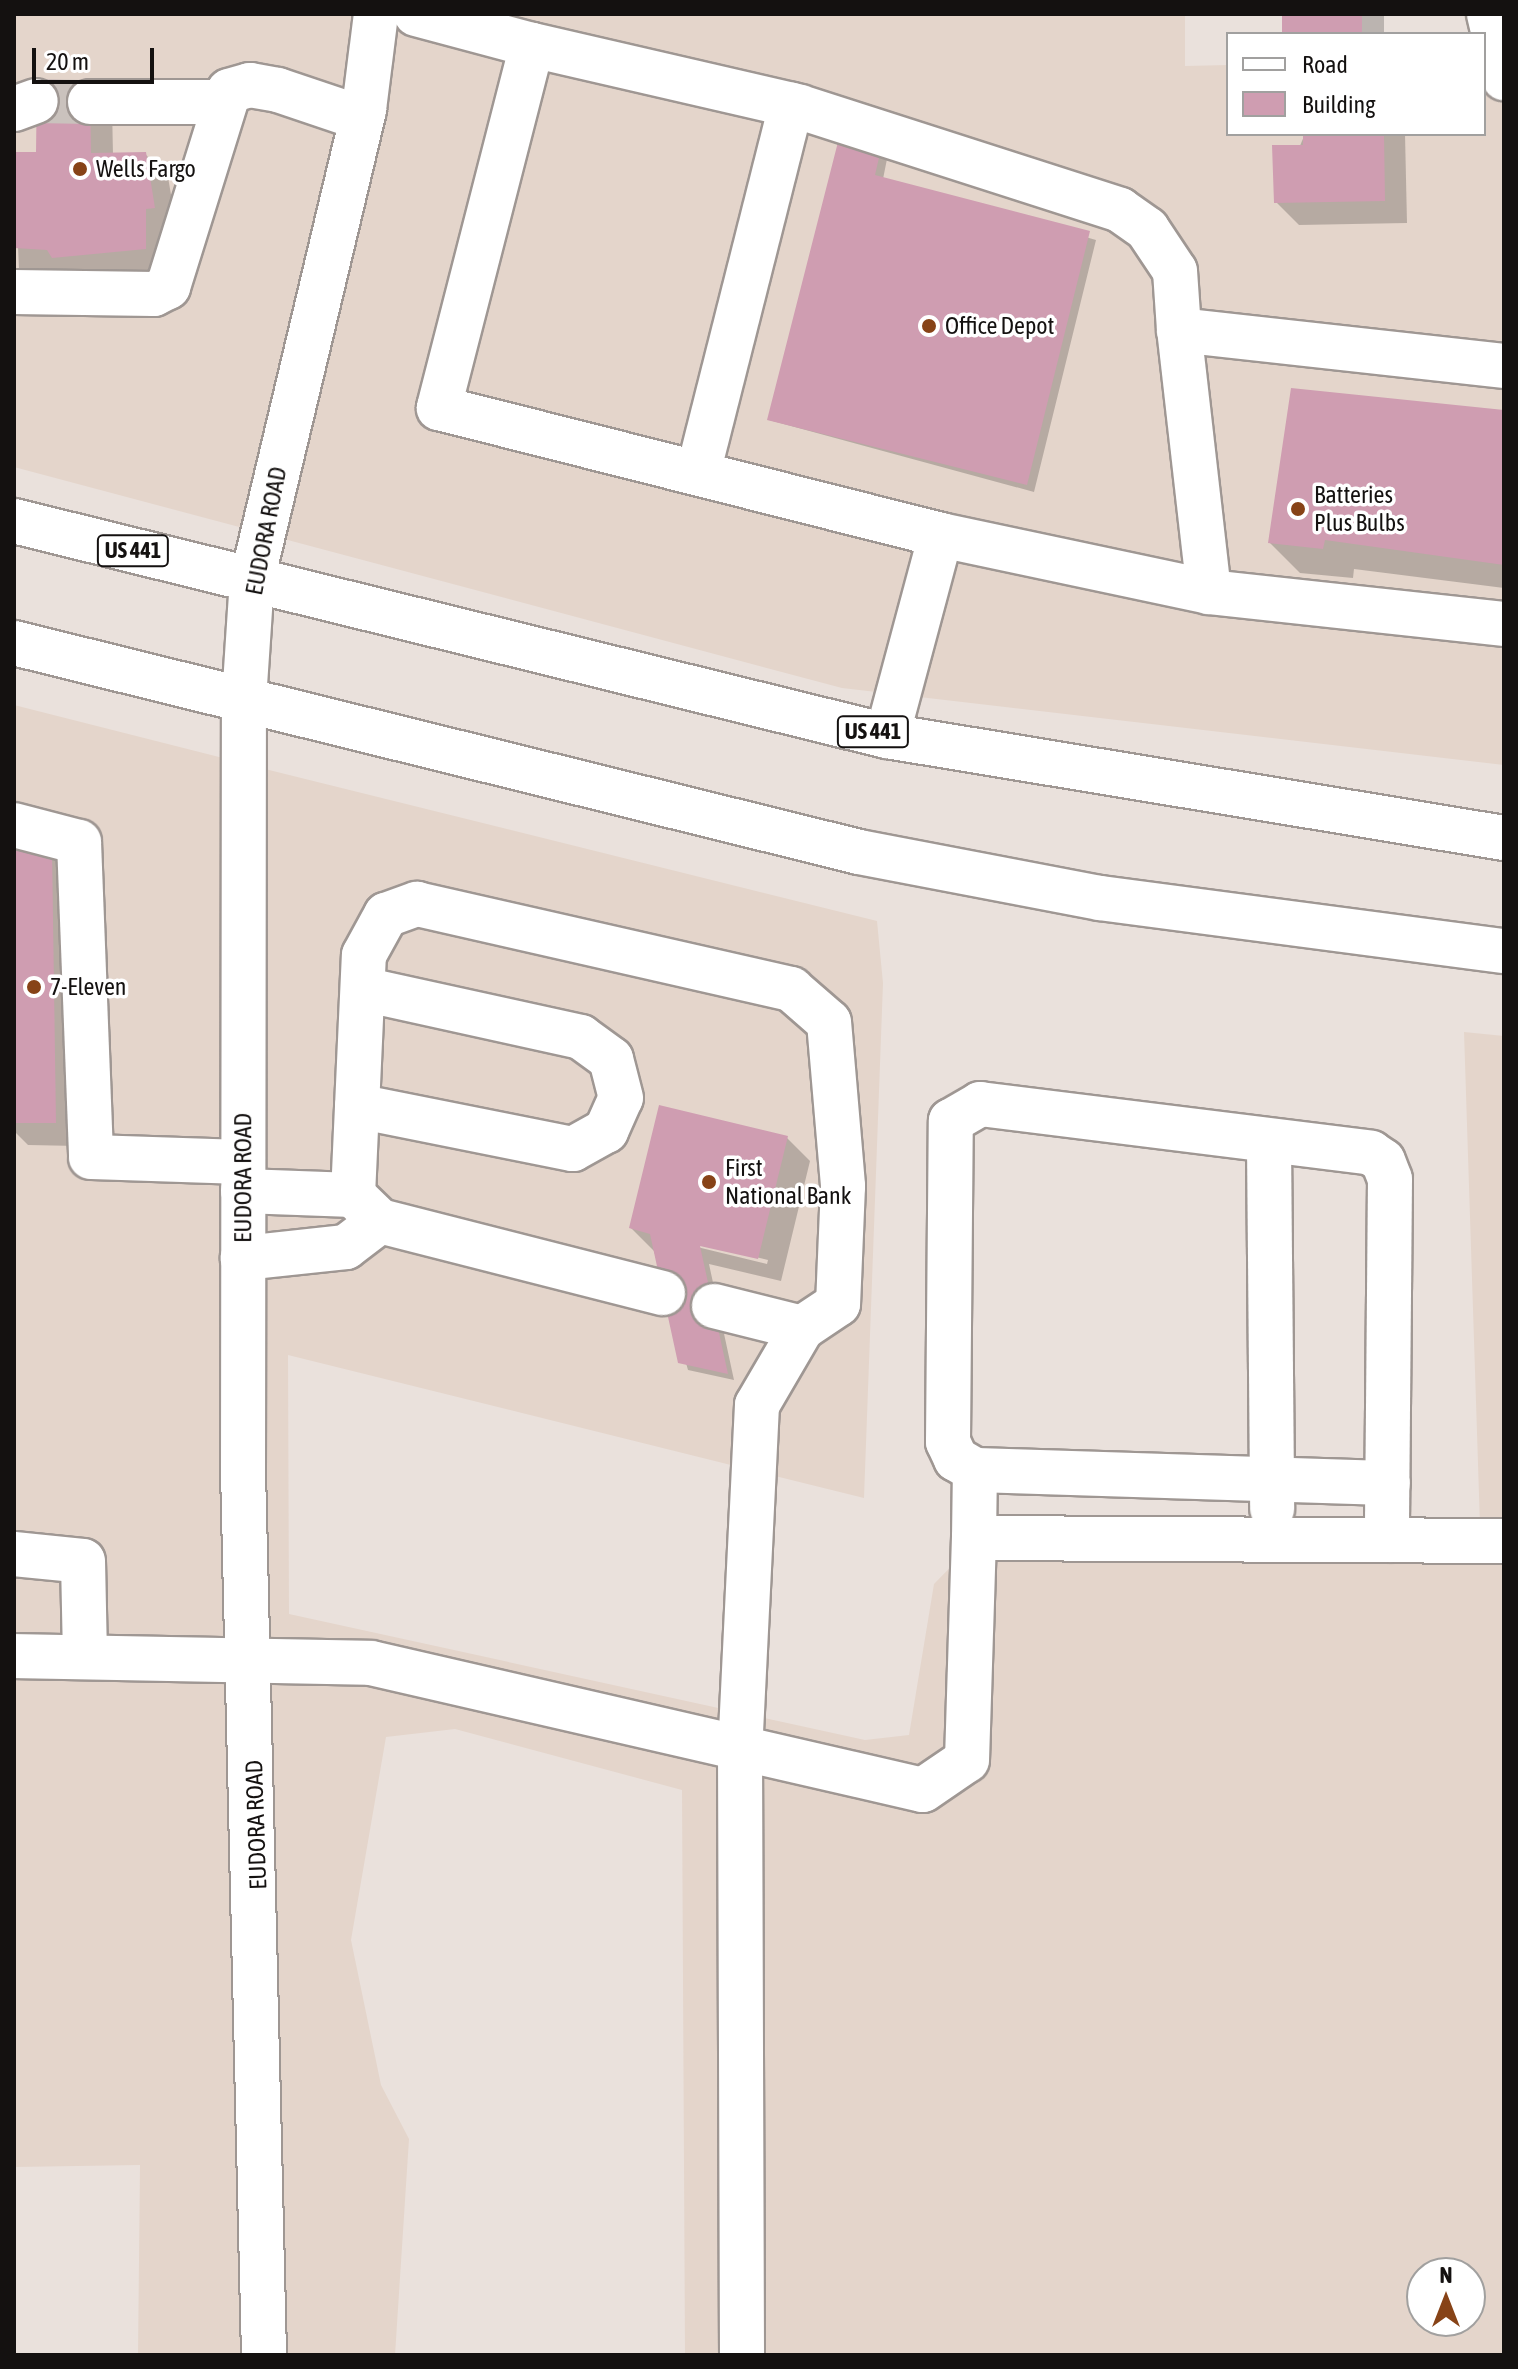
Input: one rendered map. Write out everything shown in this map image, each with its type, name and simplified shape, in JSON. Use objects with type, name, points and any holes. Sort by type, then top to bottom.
[{"type":"main road","name":"EUDORA ROAD","points":[[264,2355],[243,1258],[244,700],[252,580],[361,118],[376,14]]},
{"type":"main road","points":[[416,14],[532,45],[786,103],[1120,210],[1147,229],[1175,271],[1209,592]]},
{"type":"main road","points":[[1489,14],[1504,78]]},
{"type":"main road","points":[[532,45],[439,408],[941,535],[1209,592],[1504,624]]},
{"type":"main road","points":[[90,102],[222,102],[250,85],[361,118]]},
{"type":"main road","points":[[14,292],[154,294],[168,287],[222,102]]},
{"type":"main road","points":[[685,470],[786,103]]},
{"type":"main road","points":[[1179,330],[1504,366]]},
{"type":"main road","name":"US 441","points":[[14,521],[887,736],[1504,838]]},
{"type":"main road","points":[[887,736],[941,535]]},
{"type":"main road","points":[[14,643],[874,855],[1115,900],[1504,951]]},
{"type":"main road","points":[[14,825],[79,842],[91,1157],[243,1177],[366,1208],[663,1293]]},
{"type":"main road","points":[[243,1258],[346,1247],[366,1208],[357,1106],[364,955],[386,915],[417,904],[791,989],[829,1022],[843,1186],[838,1304],[802,1328],[757,1405],[740,1750],[742,2355]]},
{"type":"main road","points":[[357,1106],[573,1149],[606,1131],[621,1098],[611,1059],[581,1037],[363,989]]},
{"type":"main road","points":[[1387,1540],[1388,1483],[1390,1179],[1371,1153],[1269,1143],[980,1104],[951,1121],[948,1442],[956,1459],[975,1470],[1388,1483]]},
{"type":"main road","points":[[1269,1143],[1271,1540]]},
{"type":"main road","points":[[714,1306],[802,1328]]},
{"type":"main road","points":[[14,1656],[250,1657],[371,1663],[923,1790],[967,1760],[975,1470]]},
{"type":"main road","points":[[974,1538],[1504,1541]]},
{"type":"main road","points":[[14,1554],[83,1561],[85,1656]]},
{"type":"shaded area","points":[[14,14],[356,14],[343,104],[243,528],[14,467]]},
{"type":"shaded area","points":[[397,14],[1185,14],[1185,66],[1226,65],[1226,136],[1486,136],[1486,62],[1504,62],[1504,765],[842,688],[284,539],[385,113]]},
{"type":"shaded area","points":[[14,705],[223,758],[243,2355],[138,2355],[140,2165],[14,2167]]},
{"type":"shaded area","points":[[265,769],[877,921],[883,983],[864,1498],[288,1355],[289,1614],[865,1740],[909,1735],[934,1584],[977,1540],[1480,1525],[1464,1032],[1504,1036],[1504,2355],[685,2355],[682,1790],[455,1729],[386,1737],[351,1940],[381,2085],[409,2139],[395,2355],[285,2355],[264,1472]]},
{"type":"building","points":[[1282,14],[1362,14],[1362,32],[1282,32]]},
{"type":"building","name":"Wells Fargo","points":[[37,79],[90,81],[91,153],[146,152],[155,208],[146,209],[146,249],[52,258],[47,250],[14,248],[14,152],[36,152]]},
{"type":"building","points":[[1303,136],[1384,136],[1385,201],[1274,203],[1272,145],[1303,145]]},
{"type":"building","name":"Office Depot","points":[[839,138],[881,149],[875,175],[1090,231],[1027,485],[767,420]]},
{"type":"building","points":[[1291,388],[1504,410],[1504,565],[1325,540],[1323,549],[1268,543]]},
{"type":"building","name":"7-Eleven","points":[[14,851],[52,851],[56,1123],[14,1123]]},
{"type":"building","name":"First National Bank","points":[[659,1105],[788,1136],[758,1259],[700,1246],[728,1374],[678,1363],[650,1234],[629,1228]]},
{"type":"tunnel","points":[[36,101],[90,102]]},
{"type":"place","name":"Wells Fargo","points":[[80,169]]},
{"type":"place","name":"Office Depot","points":[[929,326]]},
{"type":"place","name":"Batteries Plus Bulbs","points":[[1298,509]]},
{"type":"place","name":"7-Eleven","points":[[34,987]]},
{"type":"place","name":"First National Bank","points":[[709,1182]]}]
